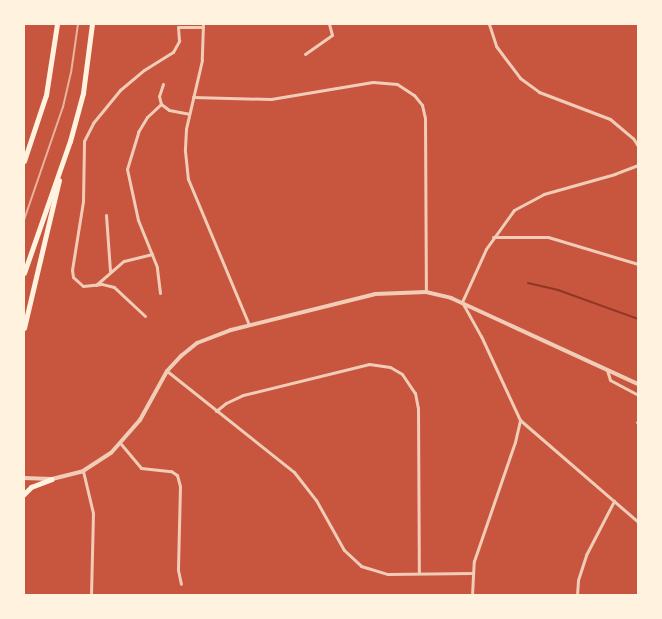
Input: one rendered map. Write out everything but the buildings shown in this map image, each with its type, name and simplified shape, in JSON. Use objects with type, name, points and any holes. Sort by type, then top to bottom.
[{"type":"highway","points":[[24,162],[46,95],[57,24]]},
{"type":"highway","points":[[24,328],[40,255],[83,93],[92,24]]},
{"type":"highway","points":[[24,273],[70,141]]},
{"type":"highway","points":[[24,494],[31,487],[52,479]]},
{"type":"street","points":[[305,54],[332,35],[329,24]]},
{"type":"street","points":[[489,24],[496,46],[520,78],[539,92],[610,119],[633,138],[638,146]]},
{"type":"street","points":[[144,316],[114,287],[108,284],[82,286],[77,283],[72,270],[82,212],[82,152],[86,134],[120,90],[144,70],[174,52],[179,41],[178,28],[203,25],[202,60],[189,114],[185,151],[188,179],[249,325]]},
{"type":"street","points":[[193,97],[271,99],[373,82],[397,84],[414,95],[422,106],[425,118],[426,292]]},
{"type":"street","points":[[163,84],[159,96],[161,104],[169,110],[189,114]]},
{"type":"street","points":[[160,294],[157,267],[138,220],[127,169],[138,132],[147,117],[161,104]]},
{"type":"street","points":[[462,302],[493,237],[505,220],[527,201],[562,187],[615,174],[638,165]]},
{"type":"street","points":[[106,215],[110,272]]},
{"type":"street","points":[[493,237],[548,237],[638,264]]},
{"type":"street","points":[[96,285],[124,261],[152,254]]},
{"type":"street","points":[[24,478],[52,479],[83,471],[94,466],[121,444],[140,420],[167,371],[181,356],[197,343],[220,333],[249,325],[375,294],[426,292],[462,302],[638,384]]},
{"type":"street","points":[[462,302],[481,336],[520,420],[638,522]]},
{"type":"street","points":[[216,411],[226,403],[243,395],[369,364],[384,366],[402,374],[412,388],[418,408],[419,573]]},
{"type":"street","points":[[606,368],[610,380],[638,395]]},
{"type":"street","points":[[167,371],[216,411],[278,458],[305,484],[350,558],[374,572],[388,574],[472,573]]},
{"type":"street","points":[[472,595],[472,573],[474,561],[515,442],[520,420]]},
{"type":"street","points":[[121,444],[141,468],[171,471],[177,475],[180,486],[178,570],[181,584]]},
{"type":"street","points":[[83,471],[92,513],[91,595]]},
{"type":"street","points":[[577,595],[578,580],[586,555],[614,501]]},
{"type":"waterway","points":[[528,283],[558,290],[638,319]]},
{"type":"railway","points":[[24,220],[63,107],[71,73],[78,24]]}]
